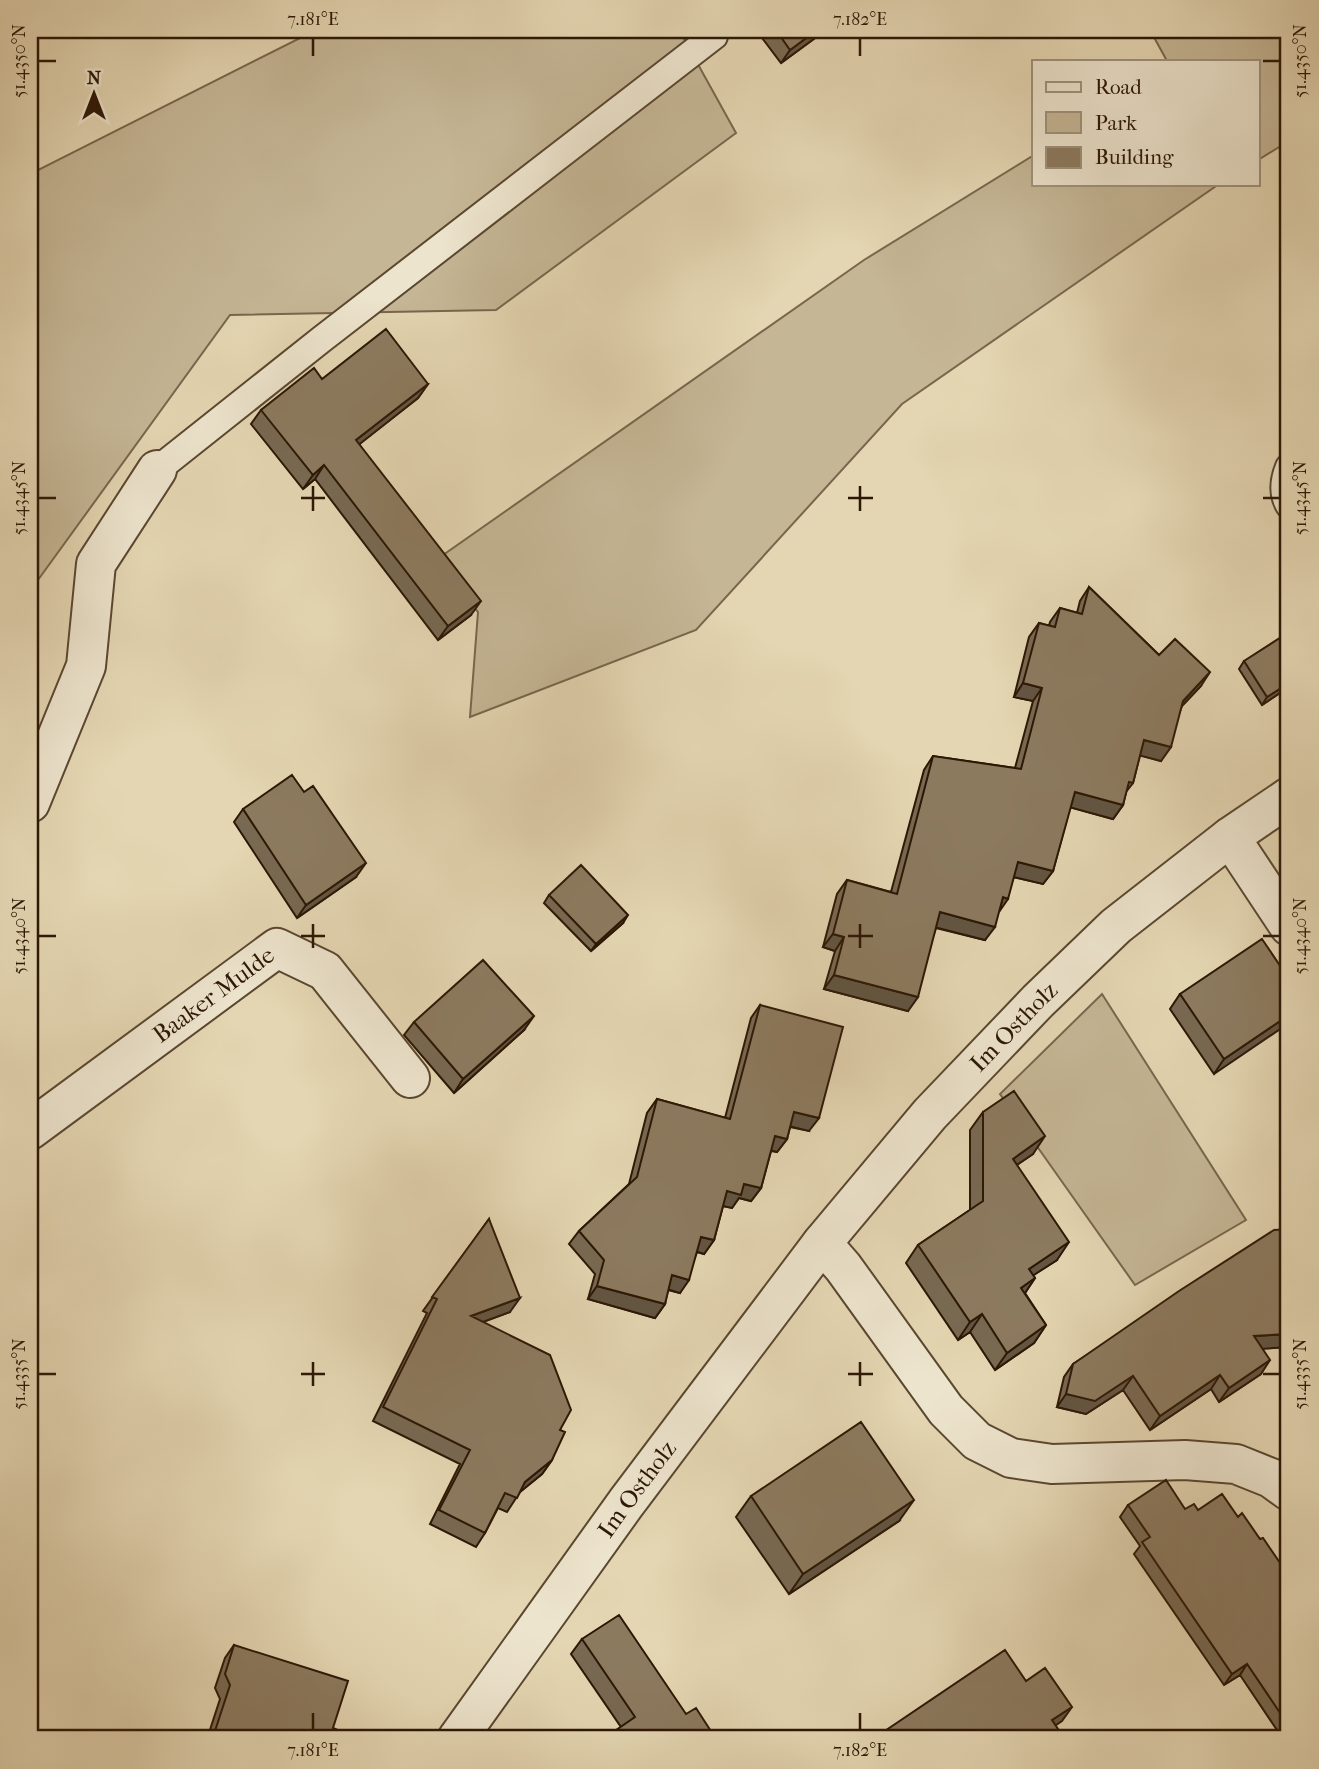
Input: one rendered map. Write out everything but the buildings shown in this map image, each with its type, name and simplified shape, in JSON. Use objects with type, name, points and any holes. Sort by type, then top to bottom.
[{"type":"street","points":[[30,803],[86,666],[96,564],[157,470]]},
{"type":"street","name":"Im Ostholz","points":[[457,1739],[626,1503],[821,1243],[930,1114],[1038,1001],[1116,926],[1230,837],[1289,797]]},
{"type":"street","points":[[1230,837],[1289,926]]},
{"type":"street","name":"Baaker Mulde","points":[[30,1130],[277,948],[325,971],[410,1078]]},
{"type":"street","points":[[821,1243],[843,1267],[946,1410],[977,1441],[1011,1458],[1052,1464],[1185,1460],[1236,1464],[1271,1478],[1289,1491]]},
{"type":"lane","points":[[157,470],[714,36]]},
{"type":"lane","points":[[1289,467],[1285,476],[1284,498],[1289,505]]},
{"type":"green space","points":[[316,30],[679,30],[736,133],[496,310],[230,315],[30,591],[30,174]]},
{"type":"green space","points":[[1150,30],[1289,30],[1289,141],[1260,159],[1260,60],[1166,60]]},
{"type":"green space","points":[[1032,156],[1032,186],[1216,186],[902,404],[696,630],[470,717],[478,612],[436,560],[864,260]]},
{"type":"green space","points":[[1102,994],[1246,1220],[1135,1285],[1000,1094]]}]
